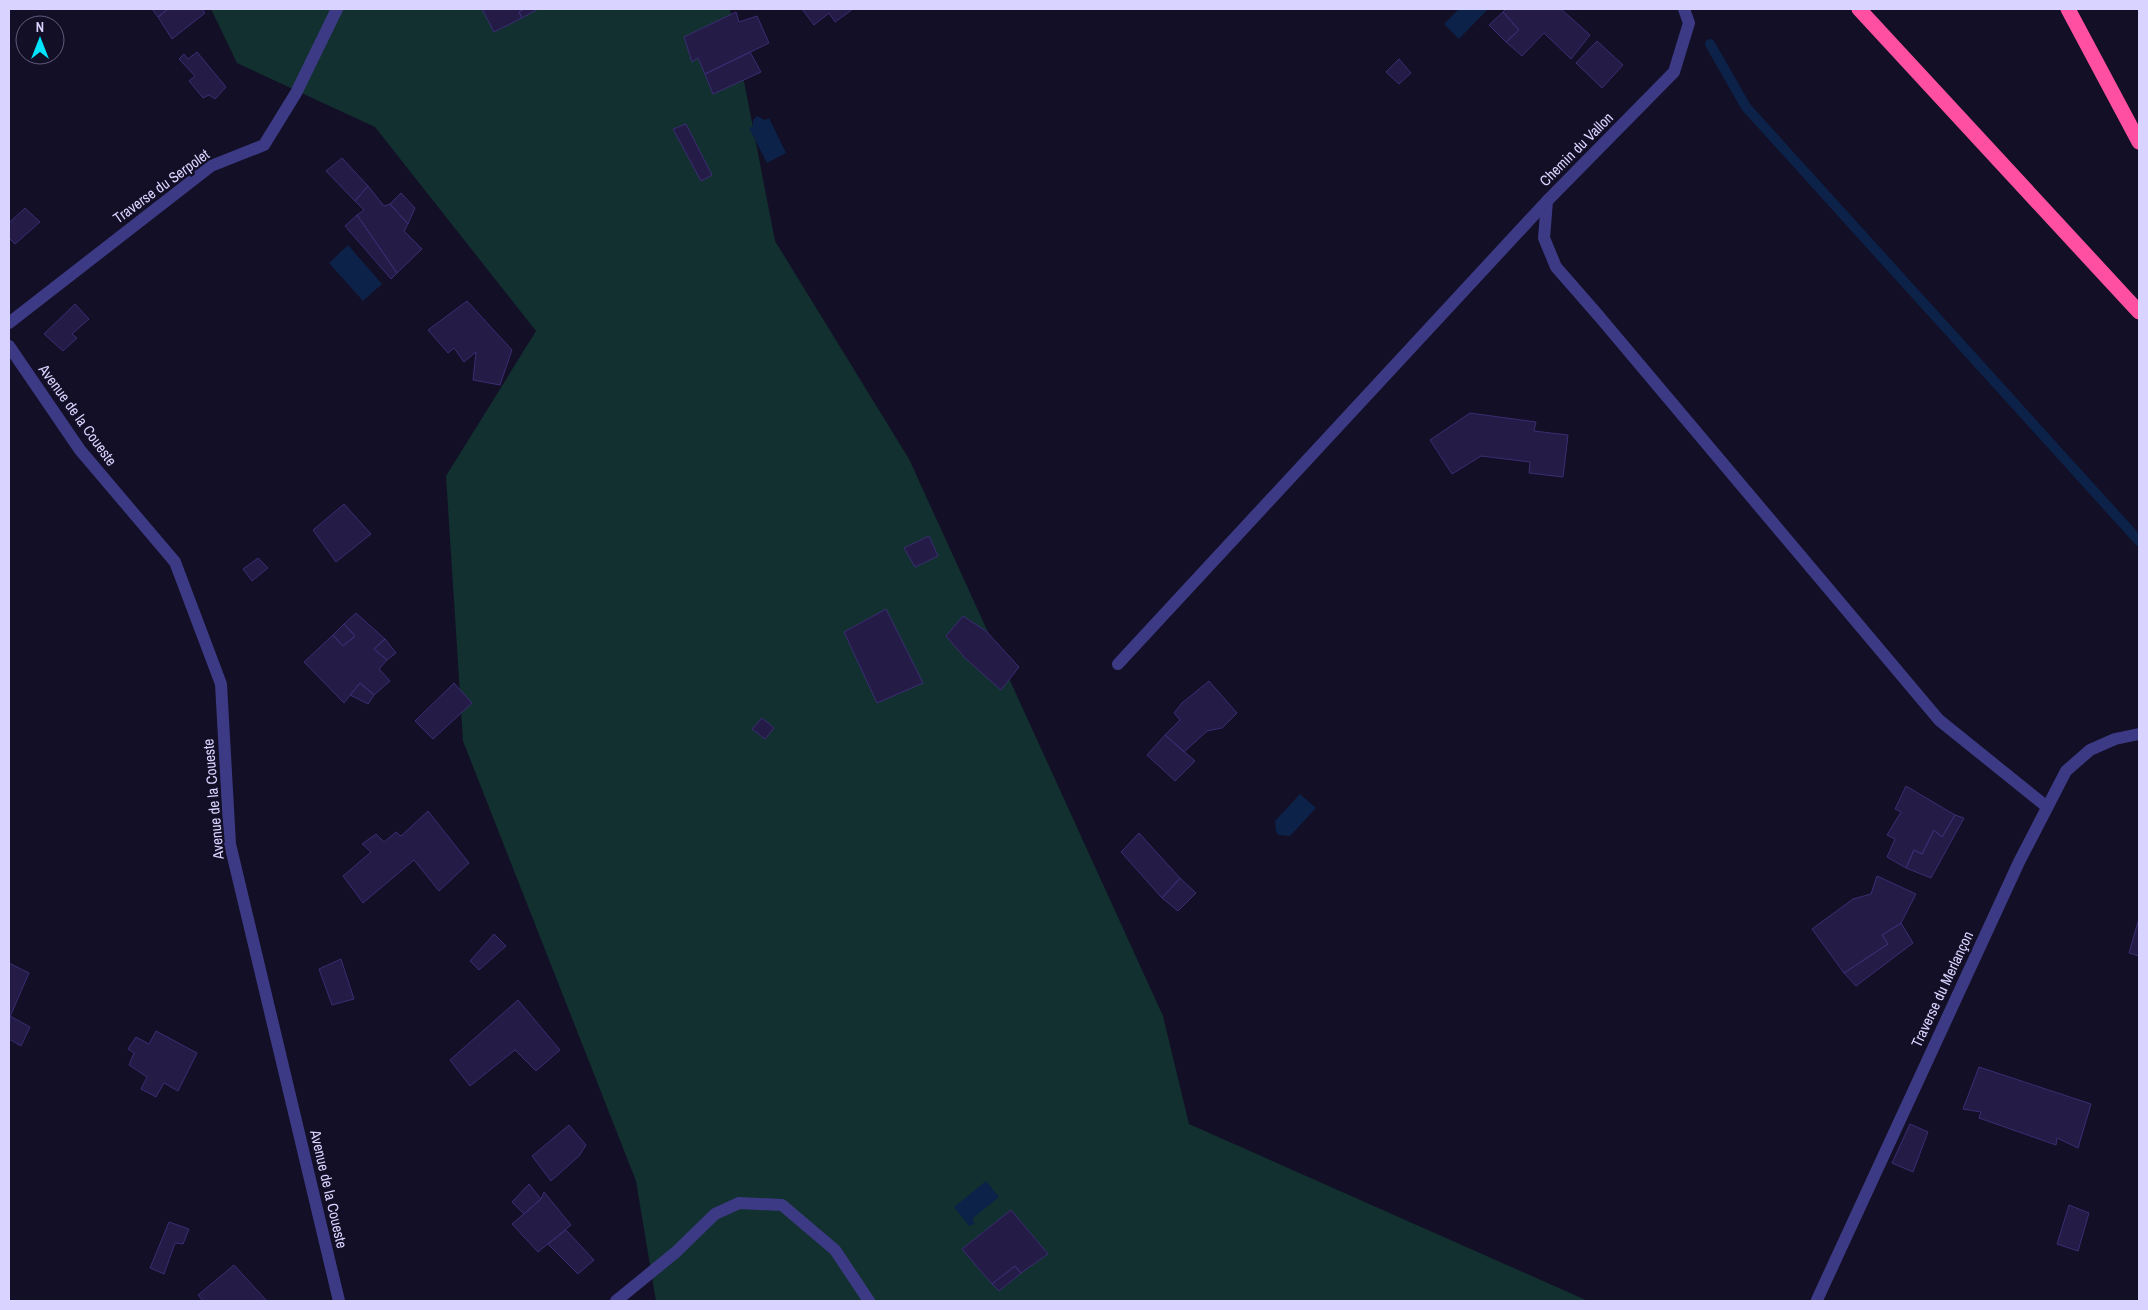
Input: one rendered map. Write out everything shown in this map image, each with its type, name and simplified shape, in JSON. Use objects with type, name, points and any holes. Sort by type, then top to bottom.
[{"type":"highway","points":[[1859,9],[2139,312]]},
{"type":"highway","points":[[2068,9],[2139,142]]},
{"type":"street","name":"Traverse du Serpolet","points":[[9,322],[211,166],[264,145],[296,93],[337,9]]},
{"type":"street","name":"Chemin du Vallon","points":[[1684,9],[1688,23],[1674,72],[1547,201],[1544,238],[1556,267],[1939,720],[2047,807]]},
{"type":"street","points":[[1118,664],[1547,201]]},
{"type":"street","name":"Avenue de la Coueste","points":[[9,346],[80,450],[175,562],[221,684],[230,844],[339,1301]]},
{"type":"street","name":"Traverse du Merlançon","points":[[1817,1300],[2047,807],[2066,771],[2090,750],[2115,739],[2139,734]]},
{"type":"street","points":[[616,1301],[676,1252],[715,1214],[739,1203],[782,1204],[835,1250],[869,1301]]},
{"type":"green space","points":[[211,9],[730,9],[775,241],[909,459],[1163,1016],[1189,1124],[1588,1301],[656,1301],[636,1181],[463,741],[446,476],[536,331],[375,127],[237,63]]},
{"type":"water","points":[[1459,9],[1488,9],[1459,39],[1444,24]]},
{"type":"water","points":[[757,116],[765,120],[769,118],[786,153],[767,163],[749,128],[753,126],[753,120]]},
{"type":"water","points":[[348,245],[382,284],[363,301],[329,263]]},
{"type":"water","points":[[1300,794],[1316,808],[1290,836],[1279,835],[1276,832],[1275,821]]},
{"type":"water","points":[[986,1181],[999,1197],[973,1218],[974,1224],[969,1226],[954,1207]]},
{"type":"building","points":[[152,9],[168,9],[158,17]]},
{"type":"building","points":[[168,9],[202,9],[205,13],[172,39],[158,17]]},
{"type":"building","points":[[482,9],[524,9],[519,12],[522,18],[494,32]]},
{"type":"building","points":[[524,9],[538,9],[522,18],[519,12]]},
{"type":"building","points":[[802,9],[853,9],[835,22],[829,13],[814,25]]},
{"type":"building","points":[[1506,9],[1561,9],[1590,35],[1571,59],[1544,33],[1522,56],[1506,42],[1519,30],[1503,12]]},
{"type":"building","points":[[736,12],[739,22],[757,16],[769,43],[705,74],[698,58],[692,62],[684,37]]},
{"type":"building","points":[[1503,12],[1519,30],[1506,42],[1489,25]]},
{"type":"building","points":[[1597,41],[1623,65],[1602,88],[1576,63]]},
{"type":"building","points":[[197,52],[226,87],[215,99],[209,95],[203,98],[189,81],[195,76],[179,59],[184,54],[188,59]]},
{"type":"building","points":[[750,52],[761,72],[713,94],[705,74]]},
{"type":"building","points":[[1399,59],[1411,73],[1399,84],[1386,72]]},
{"type":"building","points":[[686,124],[712,175],[701,181],[673,129]]},
{"type":"building","points":[[342,158],[368,186],[355,201],[326,171]]},
{"type":"building","points":[[368,186],[384,206],[390,204],[408,224],[404,231],[422,249],[397,273],[357,215],[364,210],[355,201]]},
{"type":"building","points":[[401,193],[415,208],[408,224],[390,204]]},
{"type":"building","points":[[25,208],[40,222],[15,244],[9,238],[9,223]]},
{"type":"building","points":[[357,215],[397,273],[391,279],[345,226]]},
{"type":"building","points":[[467,301],[512,350],[500,385],[473,380],[476,352],[464,362],[454,348],[448,353],[428,330]]},
{"type":"building","points":[[75,304],[89,319],[72,334],[77,338],[63,351],[44,334]]},
{"type":"building","points":[[1470,413],[1536,422],[1534,431],[1568,435],[1563,477],[1529,473],[1530,462],[1481,456],[1452,474],[1430,440]]},
{"type":"building","points":[[344,504],[371,534],[336,562],[313,530]]},
{"type":"building","points":[[929,536],[938,556],[915,567],[904,548]]},
{"type":"building","points":[[258,558],[268,568],[252,581],[243,569]]},
{"type":"building","points":[[886,609],[923,683],[877,703],[844,632]]},
{"type":"building","points":[[356,613],[385,639],[374,649],[387,660],[379,669],[390,681],[374,695],[360,683],[344,703],[304,662],[333,635],[343,646],[355,636],[344,624]]},
{"type":"building","points":[[963,616],[986,631],[1019,667],[1001,690],[965,658],[946,636]]},
{"type":"building","points":[[344,624],[355,636],[343,646],[333,635]]},
{"type":"building","points":[[385,639],[396,653],[387,660],[374,649]]},
{"type":"building","points":[[1209,681],[1237,713],[1222,728],[1207,731],[1184,752],[1165,735],[1180,720],[1174,713],[1182,703]]},
{"type":"building","points":[[360,683],[374,695],[368,704],[350,695]]},
{"type":"building","points":[[454,683],[472,703],[433,739],[415,721]]},
{"type":"building","points":[[762,718],[774,728],[765,739],[752,729]]},
{"type":"building","points":[[1165,735],[1195,761],[1175,781],[1147,755]]},
{"type":"building","points":[[1906,786],[1955,815],[1942,837],[1934,830],[1922,854],[1914,850],[1906,868],[1887,857],[1895,839],[1887,835],[1901,812],[1895,809]]},
{"type":"building","points":[[428,811],[469,863],[439,891],[414,860],[363,903],[343,876],[371,852],[362,844],[376,834],[384,842],[396,832],[401,836]]},
{"type":"building","points":[[1955,815],[1964,818],[1931,878],[1906,868],[1914,850],[1922,854],[1934,830],[1942,837]]},
{"type":"building","points":[[1139,833],[1180,878],[1162,898],[1121,852]]},
{"type":"building","points":[[1877,876],[1916,894],[1901,923],[1882,935],[1888,944],[1844,973],[1812,929],[1853,899],[1871,894]]},
{"type":"building","points":[[1180,878],[1196,893],[1178,911],[1162,898]]},
{"type":"building","points":[[2139,918],[2139,956],[2129,953]]},
{"type":"building","points":[[1901,923],[1913,943],[1856,986],[1844,973],[1888,944],[1882,935]]},
{"type":"building","points":[[494,934],[506,946],[479,970],[470,961]]},
{"type":"building","points":[[341,959],[354,999],[332,1005],[319,969]]},
{"type":"building","points":[[9,963],[29,973],[9,1019]]},
{"type":"building","points":[[518,1000],[560,1050],[536,1071],[515,1050],[470,1086],[450,1060]]},
{"type":"building","points":[[10,1016],[30,1027],[21,1046],[9,1039]]},
{"type":"building","points":[[156,1031],[197,1053],[178,1091],[164,1083],[156,1097],[141,1089],[147,1077],[129,1065],[134,1053],[128,1049],[136,1037],[149,1044]]},
{"type":"building","points":[[1979,1067],[2091,1104],[2078,1148],[2057,1138],[2056,1145],[1979,1118],[1981,1112],[1963,1109]]},
{"type":"building","points":[[1910,1124],[1928,1132],[1913,1172],[1892,1163]]},
{"type":"building","points":[[569,1125],[586,1145],[579,1156],[551,1181],[532,1156]]},
{"type":"building","points":[[529,1184],[541,1199],[524,1214],[512,1202]]},
{"type":"building","points":[[544,1192],[571,1225],[538,1252],[512,1224],[541,1199]]},
{"type":"building","points":[[2069,1205],[2089,1213],[2078,1251],[2057,1244]]},
{"type":"building","points":[[1011,1210],[1048,1254],[1021,1273],[1015,1266],[992,1284],[962,1249]]},
{"type":"building","points":[[169,1222],[189,1229],[183,1244],[175,1243],[164,1274],[150,1268]]},
{"type":"building","points":[[566,1230],[594,1260],[578,1274],[548,1244]]},
{"type":"building","points":[[234,1265],[267,1301],[203,1301],[198,1295]]},
{"type":"building","points":[[1015,1266],[1021,1273],[999,1291],[992,1284]]},
{"type":"waterway","points":[[1710,44],[1746,107],[2139,541]]}]
